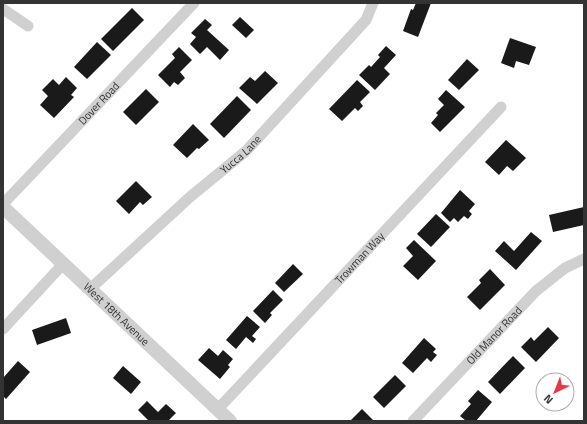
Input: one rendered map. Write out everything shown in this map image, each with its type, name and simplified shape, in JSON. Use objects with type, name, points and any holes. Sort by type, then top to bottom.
[{"type":"street","name":"Dover Road","points":[[3,204],[194,3]]},
{"type":"street","name":"Yucca Lane","points":[[90,289],[190,197],[246,151],[366,20],[373,3]]},
{"type":"street","points":[[3,9],[28,26]]},
{"type":"street","name":"Trowman Way","points":[[218,409],[501,108]]},
{"type":"street","name":"West 18th Avenue","points":[[3,207],[230,421]]},
{"type":"street","name":"Old Manor Road","points":[[413,421],[536,291],[565,268],[584,259]]},
{"type":"street","points":[[3,329],[63,264]]},
{"type":"building","points":[[416,3],[431,3],[418,37],[403,31],[411,9],[413,10]]},
{"type":"building","points":[[132,8],[144,20],[113,51],[101,39]]},
{"type":"building","points":[[240,17],[254,30],[246,38],[232,25]]},
{"type":"building","points":[[205,19],[212,25],[207,30],[229,50],[220,60],[207,47],[200,54],[190,44],[196,37],[191,33]]},
{"type":"building","points":[[510,38],[536,47],[529,65],[516,61],[514,68],[501,63]]},
{"type":"building","points":[[97,42],[111,55],[87,79],[74,67]]},
{"type":"building","points":[[386,46],[396,55],[384,68],[390,74],[375,90],[359,75],[369,65],[371,67],[380,57],[378,55]]},
{"type":"building","points":[[179,47],[192,60],[180,72],[185,78],[178,85],[174,82],[170,87],[158,75],[175,58],[172,54]]},
{"type":"building","points":[[467,59],[479,70],[459,90],[448,80]]},
{"type":"building","points":[[265,71],[278,83],[257,104],[239,88],[250,77],[255,81]]},
{"type":"building","points":[[66,77],[77,88],[71,95],[74,97],[54,118],[40,105],[48,96],[42,90],[53,79],[59,85]]},
{"type":"building","points":[[357,80],[370,92],[360,102],[363,106],[358,111],[355,108],[342,121],[329,109]]},
{"type":"building","points":[[146,89],[159,102],[136,125],[123,112]]},
{"type":"building","points":[[446,90],[465,107],[440,132],[431,123],[438,115],[436,113],[444,105],[438,99]]},
{"type":"building","points":[[237,96],[251,110],[224,138],[210,124]]},
{"type":"building","points":[[193,124],[209,140],[199,149],[197,148],[187,158],[173,145]]},
{"type":"building","points":[[506,140],[526,158],[513,171],[507,166],[499,175],[485,162]]},
{"type":"building","points":[[136,181],[152,197],[143,205],[140,202],[129,214],[116,201]]},
{"type":"building","points":[[460,190],[475,204],[469,211],[472,214],[468,219],[464,216],[458,222],[454,218],[450,222],[441,213]]},
{"type":"building","points":[[584,207],[584,225],[553,232],[549,215]]},
{"type":"building","points":[[436,214],[450,227],[431,247],[417,234]]},
{"type":"building","points":[[531,232],[542,241],[516,270],[495,251],[504,241],[514,251]]},
{"type":"building","points":[[414,240],[436,261],[418,280],[403,266],[413,256],[406,248]]},
{"type":"building","points":[[293,264],[303,274],[284,292],[275,283]]},
{"type":"building","points":[[490,269],[505,285],[480,310],[467,297],[481,283],[479,280]]},
{"type":"building","points":[[273,290],[283,300],[270,313],[272,315],[265,323],[253,311]]},
{"type":"building","points":[[247,316],[260,327],[252,336],[256,339],[253,343],[246,337],[236,349],[226,340]]},
{"type":"building","points":[[66,318],[71,333],[37,345],[32,330]]},
{"type":"building","points":[[548,327],[559,338],[536,362],[521,347],[531,337],[534,341]]},
{"type":"building","points":[[424,338],[436,349],[433,352],[437,355],[431,362],[427,358],[413,373],[402,363]]},
{"type":"building","points":[[209,348],[218,356],[223,350],[233,359],[228,365],[230,367],[220,379],[198,360]]},
{"type":"building","points":[[513,356],[525,368],[500,394],[488,382]]},
{"type":"building","points":[[18,361],[30,372],[6,399],[3,396],[3,378]]},
{"type":"building","points":[[123,366],[141,382],[131,394],[113,378]]},
{"type":"building","points":[[395,375],[406,386],[384,408],[373,397]]},
{"type":"building","points":[[478,390],[492,402],[476,421],[466,421],[460,416],[471,404],[468,401]]},
{"type":"building","points":[[147,401],[158,412],[166,404],[176,413],[168,421],[149,421],[138,410]]},
{"type":"building","points":[[362,409],[374,421],[350,421]]}]
